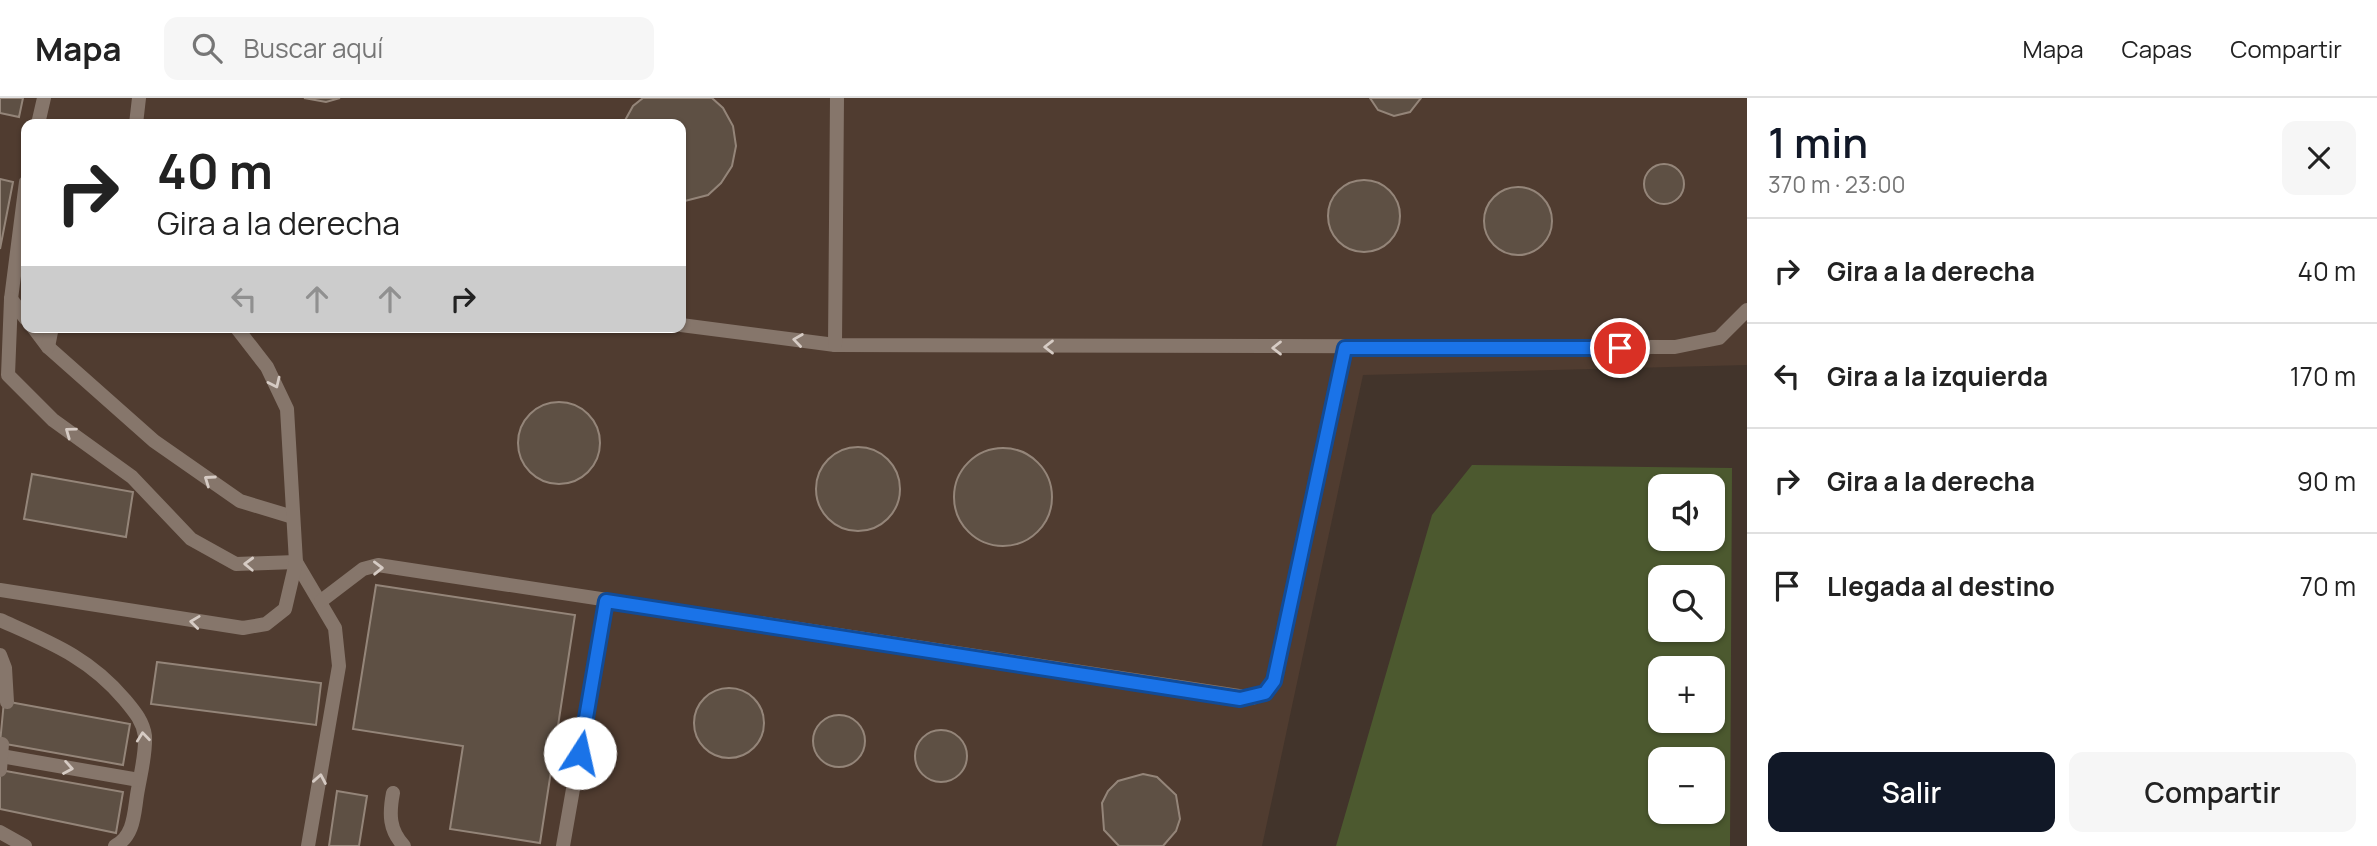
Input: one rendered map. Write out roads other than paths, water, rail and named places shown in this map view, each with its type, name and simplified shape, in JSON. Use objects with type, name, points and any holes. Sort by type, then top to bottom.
[{"type":"lane","points":[[39,119],[44,98]]},
{"type":"lane","points":[[136,119],[139,98]]},
{"type":"lane","points":[[835,345],[837,98]]},
{"type":"lane","points":[[21,221],[11,299],[8,375],[53,420],[132,477],[191,539],[236,564],[296,562]]},
{"type":"lane","points":[[11,299],[21,312]]},
{"type":"lane","points":[[686,326],[835,345],[1675,348],[1719,338],[1747,310]]},
{"type":"lane","points":[[38,333],[48,347],[154,440],[240,501],[293,517]]},
{"type":"lane","points":[[48,347],[51,333]]},
{"type":"lane","points":[[0,590],[243,628],[266,624],[285,609],[296,562],[287,410],[267,366],[244,333]]},
{"type":"lane","points":[[321,601],[363,569],[378,565],[1252,698],[1265,693],[1274,681],[1345,348]]},
{"type":"lane","points":[[296,562],[335,628],[339,666],[308,846]]},
{"type":"lane","points":[[563,846],[606,601]]},
{"type":"lane","points":[[0,620],[88,662],[139,717],[145,735],[139,780],[129,833],[124,841],[115,846]]},
{"type":"lane","points":[[0,655],[5,668],[7,702]]},
{"type":"lane","points":[[0,770],[1,750],[139,780]]},
{"type":"lane","points":[[393,793],[389,811],[394,836],[404,846]]},
{"type":"lane","points":[[0,832],[25,846]]}]
